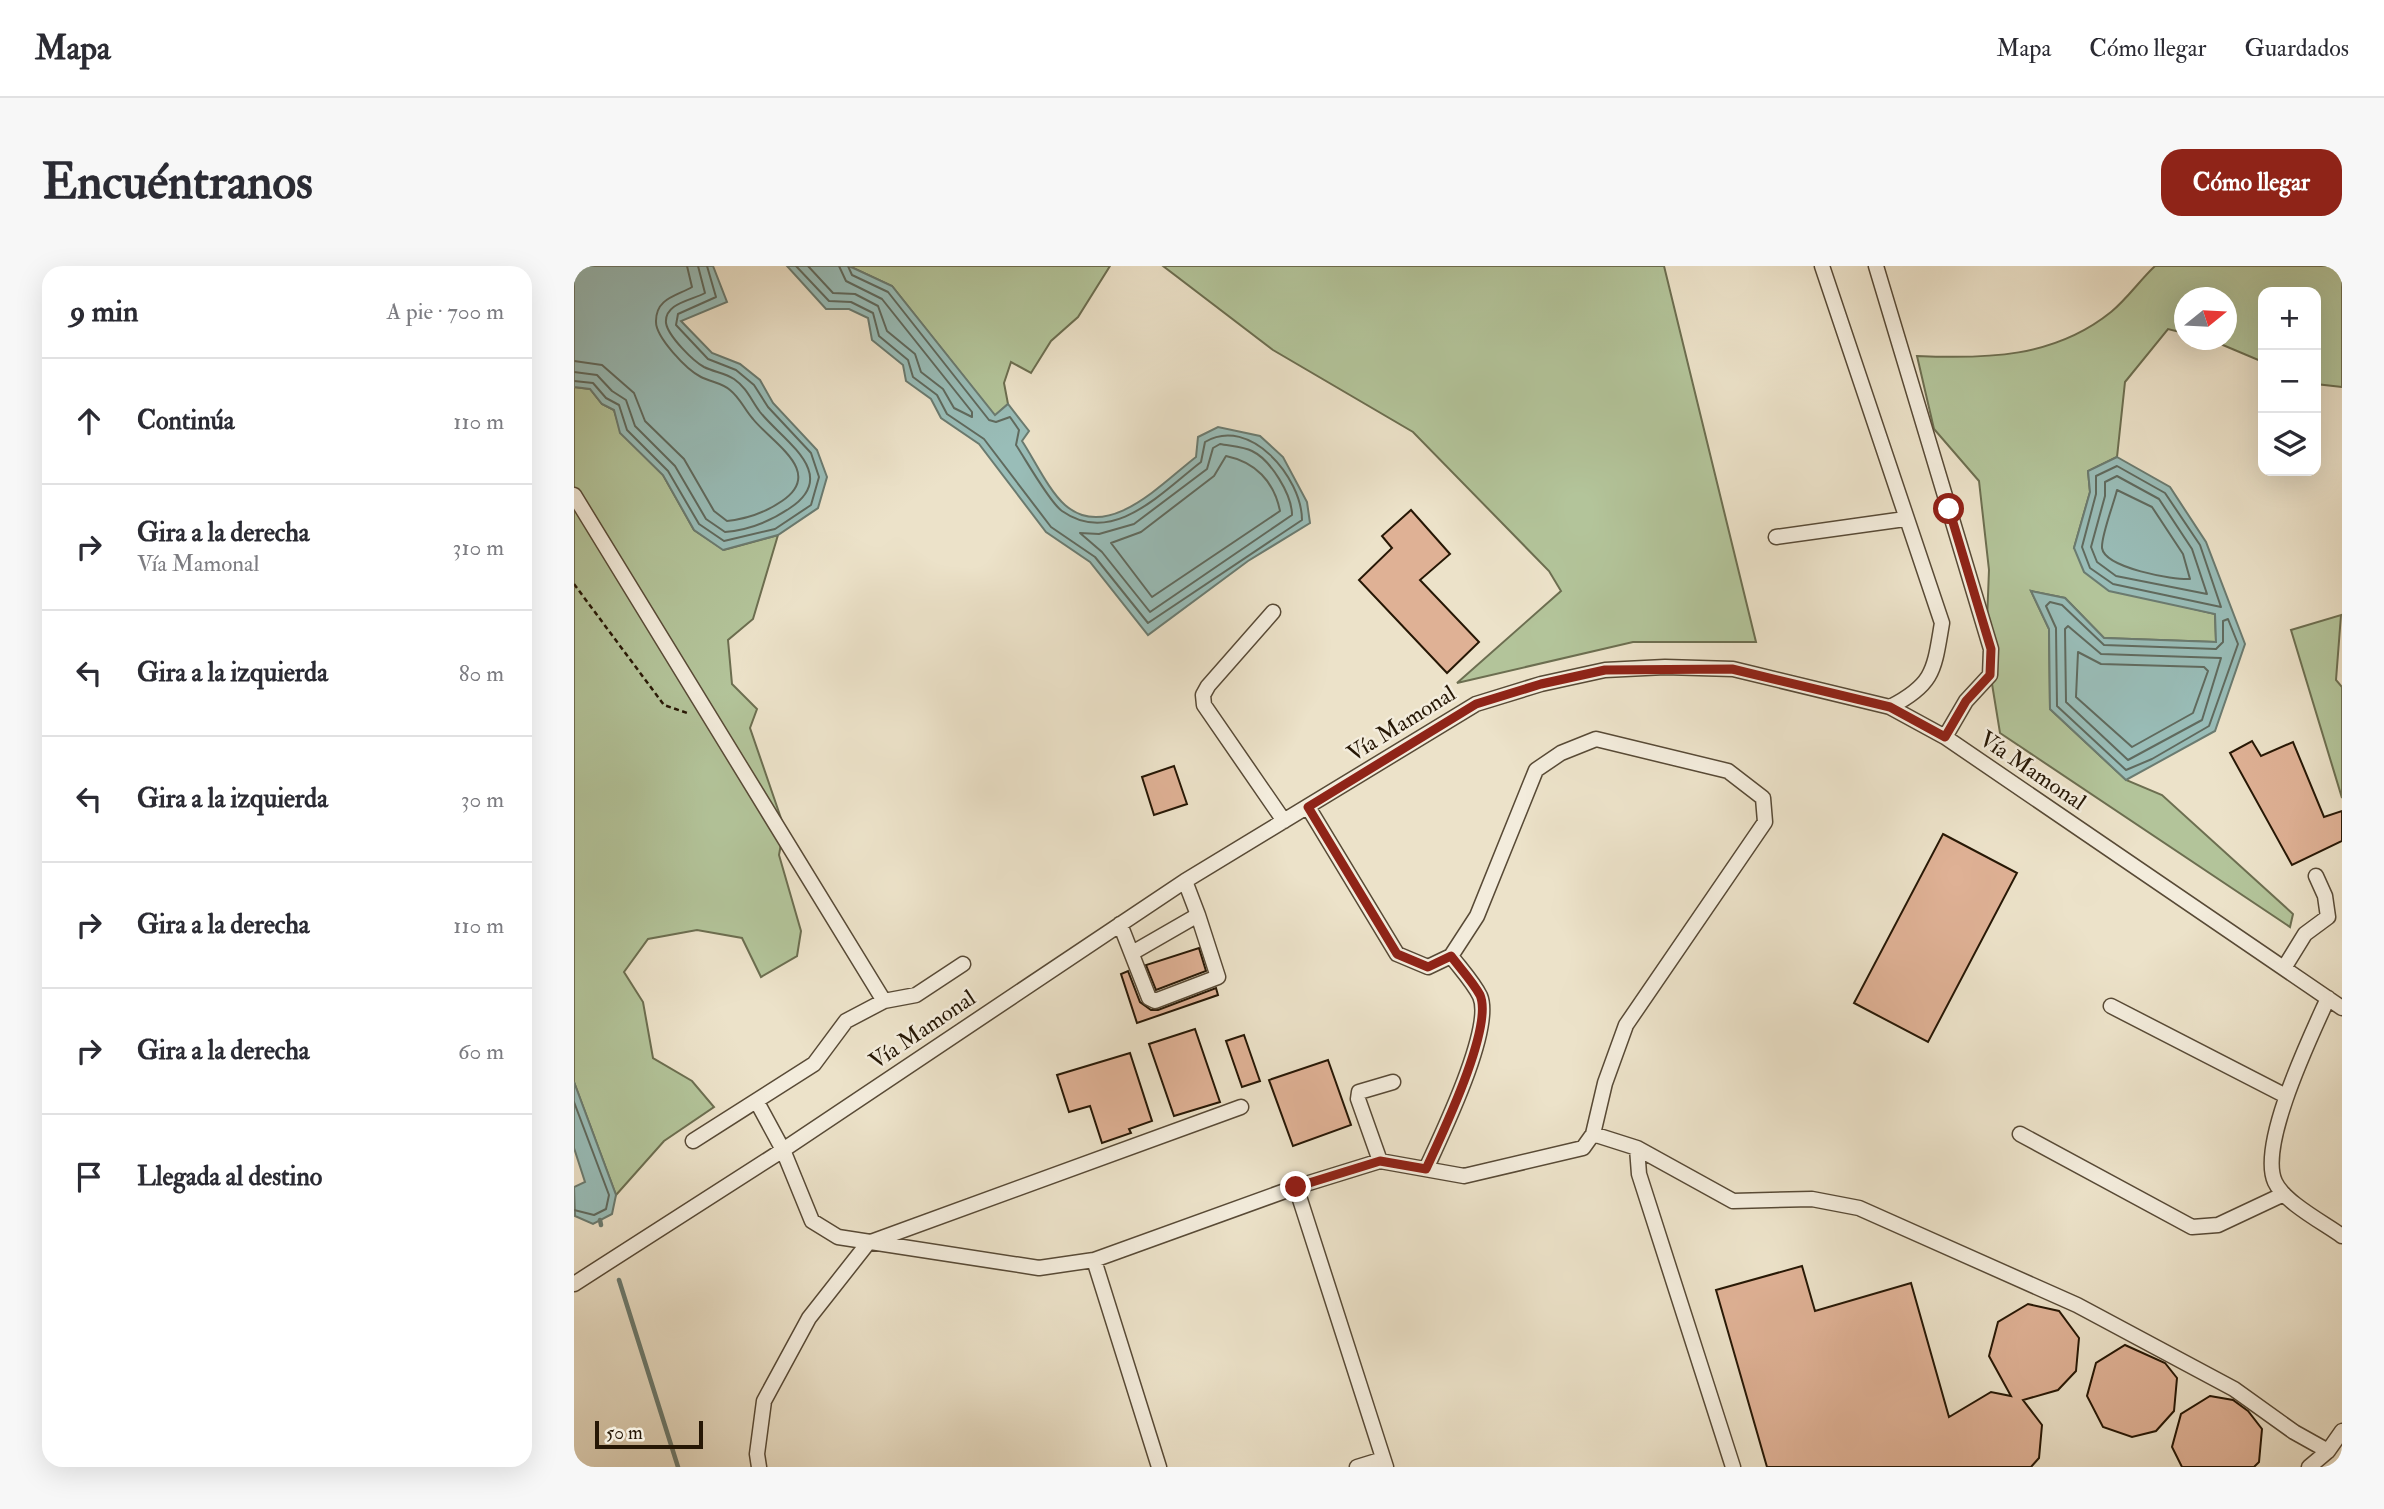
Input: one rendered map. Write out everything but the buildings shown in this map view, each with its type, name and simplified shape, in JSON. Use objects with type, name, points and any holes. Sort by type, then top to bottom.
[{"type":"street","points":[[1822,266],[1942,623],[1934,671],[1929,680],[1914,695],[1890,707]]},
{"type":"street","points":[[1876,266],[1991,649],[1990,675],[1966,701],[1945,737]]},
{"type":"street","points":[[574,495],[884,1001]]},
{"type":"street","points":[[1776,537],[1905,519]]},
{"type":"street","points":[[1273,612],[1203,695],[1204,705],[1284,821]]},
{"type":"street","name":"Vía Mamonal","points":[[574,1284],[783,1150],[1185,881],[1476,704],[1541,684],[1605,670],[1732,669],[1890,707],[1945,737],[2342,1008]]},
{"type":"street","points":[[757,1102],[783,1150],[812,1221],[838,1237],[1039,1268],[1094,1260],[1296,1187],[1380,1161],[1464,1176],[1583,1149],[1593,1134],[1605,1083],[1626,1025],[1765,822],[1763,798],[1728,771],[1596,739],[1561,754],[1536,770],[1477,916],[1451,956],[1428,967],[1397,954],[1308,807]]},
{"type":"street","points":[[2284,968],[2305,934],[2328,917],[2325,896],[2316,876]]},
{"type":"street","points":[[1119,924],[1149,998],[1153,1000],[1214,980],[1217,968],[1185,881]]},
{"type":"street","points":[[1132,953],[1198,915]]},
{"type":"street","points":[[1426,1169],[1455,1104],[1481,1031],[1481,997],[1451,956]]},
{"type":"street","points":[[694,1140],[814,1064],[846,1021],[884,1001],[916,995],[963,964]]},
{"type":"street","points":[[2328,998],[2286,1096],[2270,1164],[2276,1182],[2284,1194],[2342,1236]]},
{"type":"street","points":[[2112,1006],[2286,1096]]},
{"type":"street","points":[[1380,1161],[1358,1099],[1359,1092],[1393,1082]]},
{"type":"street","points":[[759,1467],[757,1454],[764,1401],[809,1318],[869,1243],[1241,1107]]},
{"type":"street","points":[[1593,1134],[1637,1148],[1733,1201],[1812,1199],[1859,1208],[2077,1305],[2234,1389],[2294,1432],[2328,1451]]},
{"type":"street","points":[[2020,1134],[2192,1227],[2218,1225],[2284,1194]]},
{"type":"street","points":[[1637,1148],[1639,1174],[1733,1467]]},
{"type":"street","points":[[1296,1187],[1385,1463],[1357,1467]]},
{"type":"street","points":[[1094,1260],[1159,1467]]},
{"type":"street","points":[[2309,1467],[2328,1451],[2342,1431]]},
{"type":"path","points":[[574,584],[664,705],[712,720]]},
{"type":"green space","points":[[849,266],[1110,266],[1078,317],[1051,341],[1031,373],[1011,362],[1004,383],[1008,404],[995,416],[892,286]]},
{"type":"green space","points":[[1163,266],[1664,266],[1756,642],[1633,642],[1457,683],[1561,591],[1549,571],[1413,432],[1273,350]]},
{"type":"green space","points":[[2155,266],[2342,266],[2342,387],[2321,385],[2321,287],[2258,287],[2258,360],[2235,350],[2237,350],[2237,287],[2174,287],[2174,330],[2168,329],[2125,382],[2117,457],[2088,471],[2090,492],[2074,548],[2169,603],[2215,614],[2216,642],[2104,638],[2065,598],[2031,591],[2049,629],[2050,709],[2126,780],[2162,795],[2293,914],[2290,927],[2000,733],[1986,647],[1989,570],[1979,481],[1934,429],[1917,356],[1994,356],[2043,347],[2089,327],[2123,301]]},
{"type":"green space","points":[[574,387],[590,389],[602,404],[614,410],[621,433],[663,475],[694,530],[724,550],[778,535],[753,619],[728,640],[732,684],[757,709],[750,728],[784,827],[779,855],[801,931],[797,956],[761,977],[742,938],[697,930],[648,939],[624,972],[643,1002],[653,1058],[692,1081],[714,1107],[664,1141],[616,1195],[574,1082]]},
{"type":"green space","points":[[2341,615],[2336,680],[2342,687],[2342,798],[2291,630]]},
{"type":"water","points":[[574,266],[713,266],[727,302],[681,321],[712,353],[740,364],[760,380],[773,403],[817,450],[827,477],[818,508],[778,535],[723,550],[694,530],[663,475],[620,433],[614,410],[602,404],[590,389],[574,387]]},
{"type":"water","points":[[787,266],[849,266],[892,286],[995,415],[1008,404],[1029,431],[1022,441],[1048,483],[1065,505],[1082,515],[1099,517],[1134,505],[1196,457],[1198,437],[1218,427],[1260,436],[1283,457],[1307,502],[1310,523],[1248,561],[1148,635],[1090,562],[1046,532],[979,444],[941,418],[931,399],[906,381],[903,365],[872,340],[868,318],[849,309],[826,309]]},
{"type":"water","points":[[2117,457],[2170,487],[2206,542],[2245,644],[2215,731],[2126,780],[2050,709],[2049,629],[2031,591],[2065,598],[2104,638],[2216,642],[2215,614],[2109,591],[2084,572],[2074,548],[2090,492],[2088,471]]},
{"type":"water","points":[[574,1082],[616,1195],[612,1214],[593,1224],[575,1216],[574,1187],[585,1182],[574,1148]]},
{"type":"waterway","points":[[600,1220],[601,1225]]},
{"type":"waterway","points":[[619,1280],[678,1467]]},
{"type":"route","points":[[1296,1187],[1380,1161],[1426,1169],[1455,1104],[1481,1031],[1481,997],[1451,956],[1428,967],[1397,954],[1308,807],[1476,704],[1541,684],[1605,670],[1665,667],[1732,669],[1890,707],[1945,737],[1966,701],[1990,675],[1991,649],[1949,509]]}]
